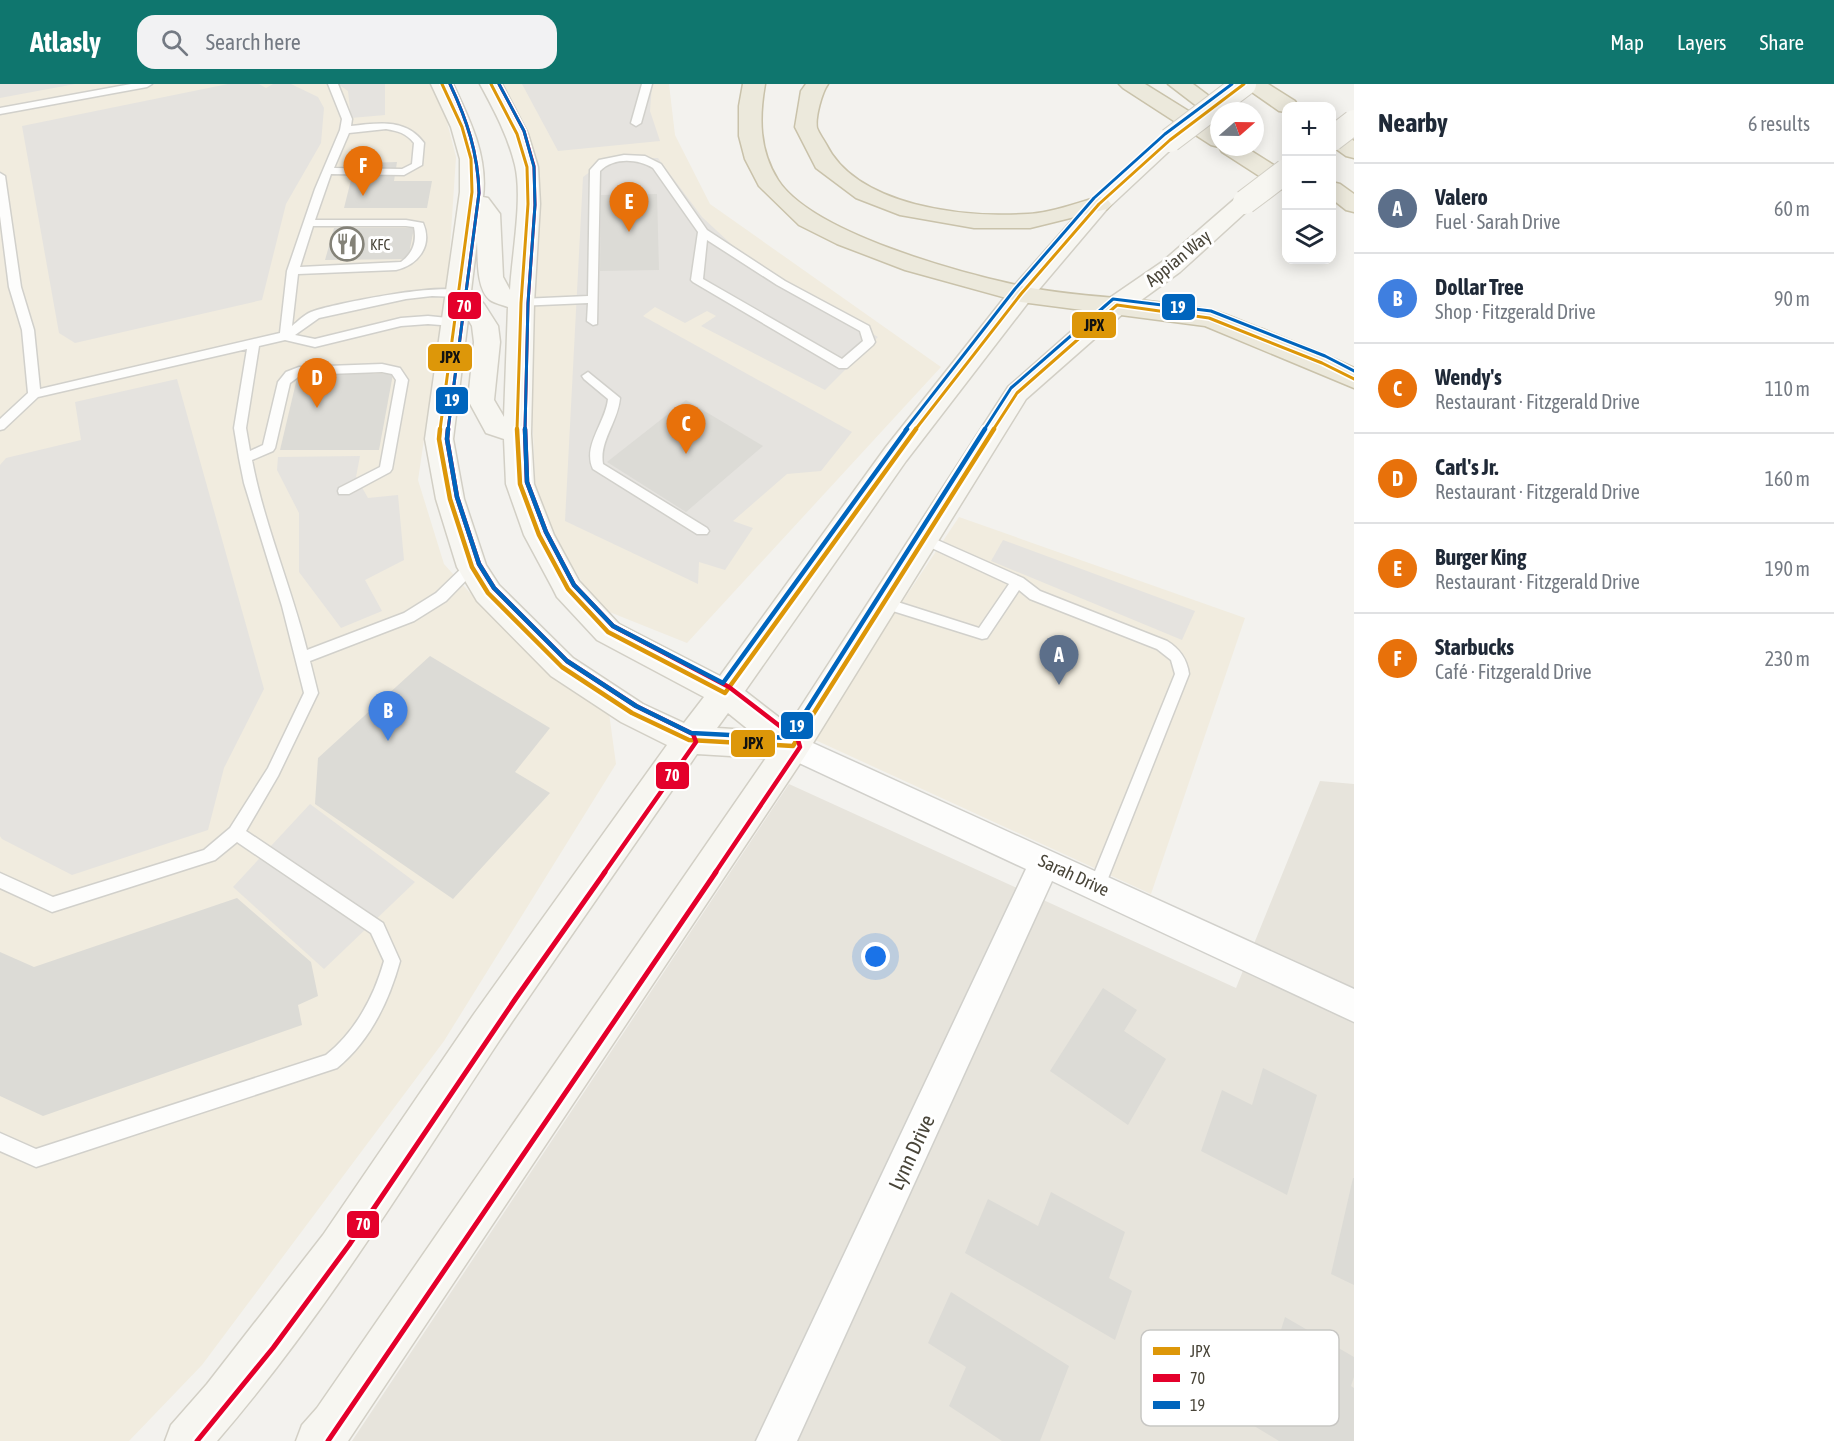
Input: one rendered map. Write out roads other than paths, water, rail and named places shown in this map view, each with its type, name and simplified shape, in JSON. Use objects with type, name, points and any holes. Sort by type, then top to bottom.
[{"type":"highway","points":[[754,84],[750,106],[750,136],[756,159],[770,186],[807,220],[845,239],[914,265],[1021,294],[1209,318],[1322,363],[1354,379]]},
{"type":"highway","points":[[817,84],[812,91],[806,127],[824,163],[864,193],[908,210],[974,221],[1030,220],[1099,204]]},
{"type":"highway","points":[[1130,84],[1210,134]]},
{"type":"highway","points":[[1179,84],[1210,106]]},
{"type":"highway","points":[[1253,84],[1282,103]]},
{"type":"highway","points":[[1336,140],[1354,151]]},
{"type":"highway","points":[[1244,156],[1282,180]]},
{"type":"highway","points":[[1336,192],[1354,205]]},
{"type":"highway","points":[[1336,212],[1354,223]]},
{"type":"main road","points":[[442,84],[462,127],[471,159],[472,192],[439,439],[459,535],[472,567],[488,593],[562,667],[632,713],[689,740],[793,746]]},
{"type":"main road","points":[[491,84],[517,134],[528,167],[517,434],[520,484],[539,535],[568,589],[608,632],[657,660],[725,693],[793,746]]},
{"type":"main road","points":[[186,1441],[223,1400],[338,1250],[487,1027],[689,740],[896,454],[1021,294],[1099,204],[1170,140],[1244,84]]},
{"type":"main road","points":[[1336,134],[1354,122]]},
{"type":"main road","name":"Appian Way","points":[[318,1441],[339,1414],[793,746],[926,540],[1017,393],[1117,305],[1171,267],[1245,202],[1282,163]]},
{"type":"main road","points":[[472,192],[488,213],[490,267],[498,294],[521,303]]},
{"type":"main road","points":[[457,308],[475,310],[484,326],[487,342],[481,400],[496,426],[517,434]]},
{"type":"street","name":"Sarah Drive","points":[[793,746],[1354,1006]]},
{"type":"street","name":"Lynn Drive","points":[[776,1441],[1046,862]]},
{"type":"lane","points":[[0,111],[147,84]]},
{"type":"lane","points":[[285,336],[293,271],[320,189],[345,130],[347,119],[333,84]]},
{"type":"lane","points":[[636,123],[646,84]]},
{"type":"lane","points":[[329,171],[404,172],[417,165],[419,143],[410,130],[400,128],[345,130]]},
{"type":"lane","points":[[593,321],[595,170],[603,162],[624,158],[645,159],[657,166],[703,232],[782,283],[865,329],[869,342],[843,365],[698,280],[703,232]]},
{"type":"lane","points":[[0,176],[15,288],[28,330],[34,394]]},
{"type":"lane","points":[[293,271],[405,265],[417,255],[421,235],[419,225],[406,223],[308,223]]},
{"type":"lane","points":[[0,426],[34,394],[285,336],[315,315],[406,295],[432,292],[457,308]]},
{"type":"lane","points":[[521,303],[592,299]]},
{"type":"lane","points":[[285,336],[315,343],[401,322],[428,320],[457,308]]},
{"type":"lane","points":[[0,879],[51,905],[209,855],[236,833],[273,772],[310,693],[304,657],[274,553],[250,483],[240,428],[254,343]]},
{"type":"lane","points":[[245,458],[269,448],[284,382],[290,375],[299,371],[382,368],[396,371],[402,380],[386,469],[344,491]]},
{"type":"lane","points":[[588,376],[614,398],[612,415],[597,442],[595,455],[597,466],[702,531]]},
{"type":"lane","points":[[926,540],[1018,582],[1035,595],[1162,645],[1174,652],[1181,660],[1182,674],[1097,886]]},
{"type":"lane","points":[[304,657],[409,617],[441,597],[472,567]]},
{"type":"lane","points":[[885,603],[982,634],[1018,582]]},
{"type":"lane","points":[[0,1142],[36,1158],[331,1062],[348,1048],[383,993],[392,961],[377,928],[236,833]]},
{"type":"place","name":"Starbucks","points":[[363,196]]},
{"type":"place","name":"Burger King","points":[[629,232]]},
{"type":"place","name":"KFC","points":[[347,244]]},
{"type":"place","name":"Carl's Jr.","points":[[317,408]]},
{"type":"place","name":"Wendy's","points":[[686,454]]},
{"type":"place","name":"Valero","points":[[1059,685]]},
{"type":"place","name":"Dollar Tree","points":[[388,741]]}]
